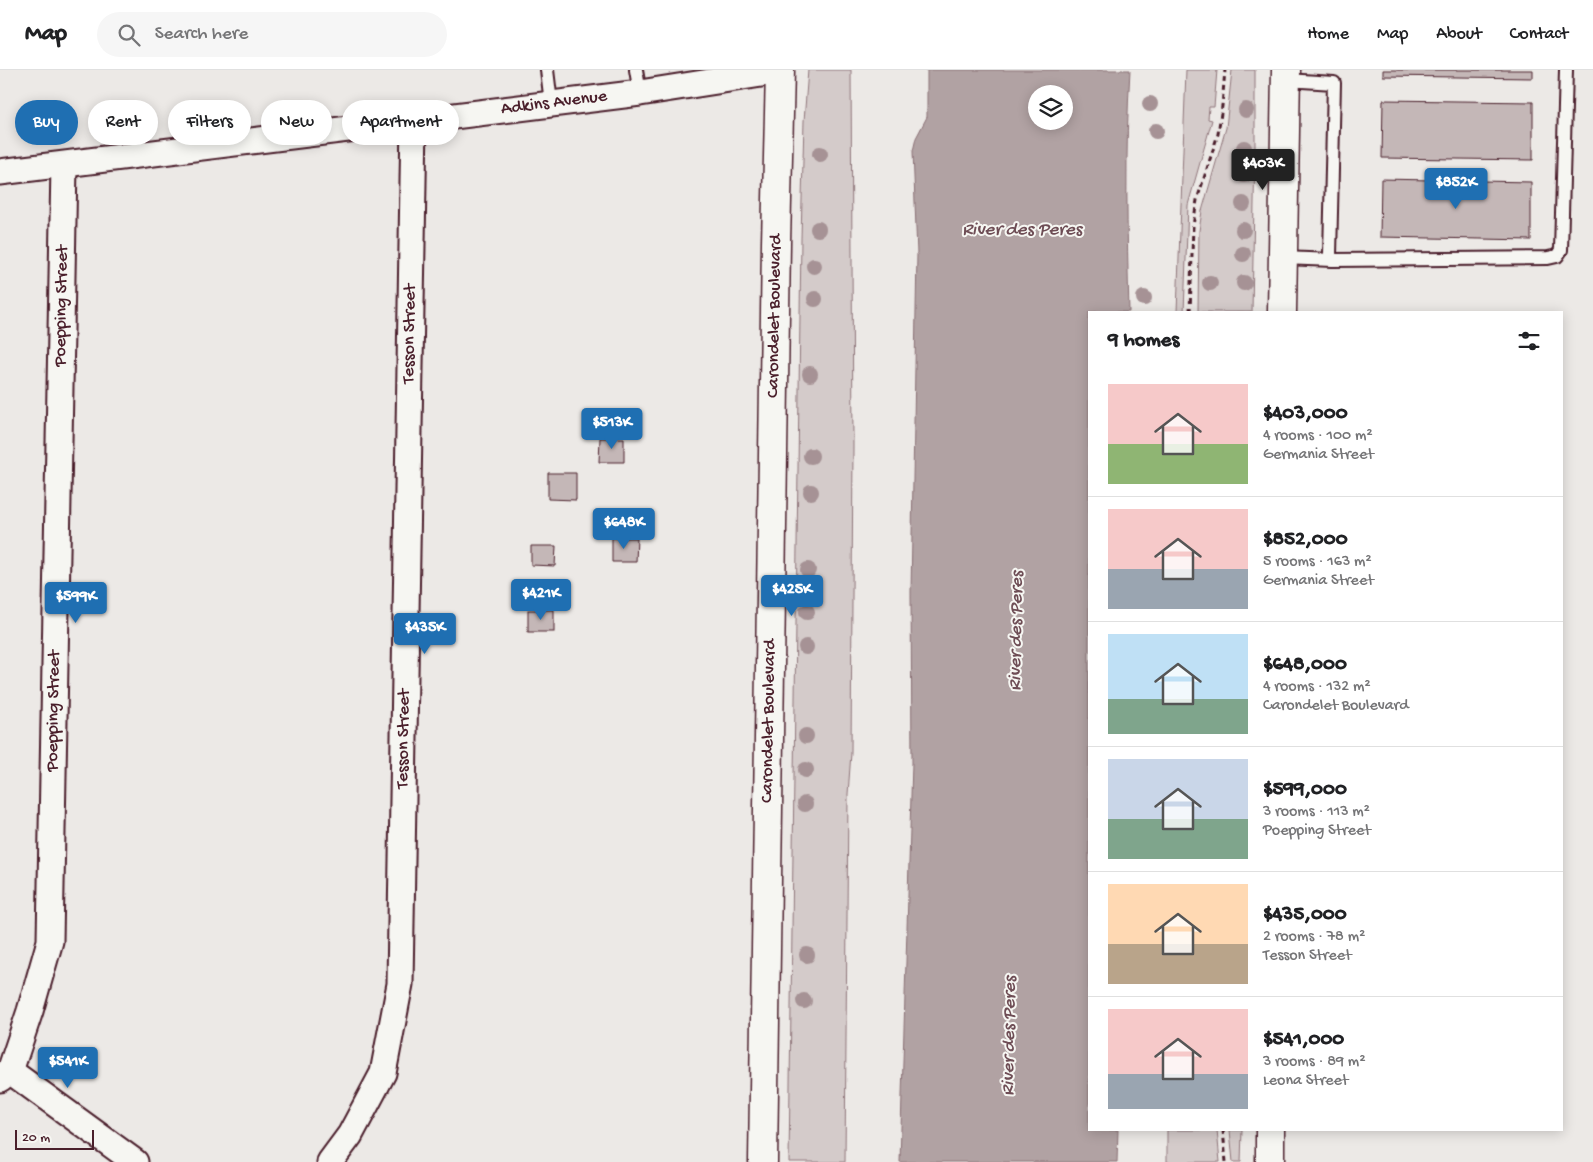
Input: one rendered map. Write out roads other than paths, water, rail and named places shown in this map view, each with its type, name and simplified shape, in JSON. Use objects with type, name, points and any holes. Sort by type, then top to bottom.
[{"type":"main road","name":"Carondelet Boulevard","points":[[763,1162],[780,70]]},
{"type":"main road","points":[[1282,311],[1286,75]]},
{"type":"main road","points":[[1270,1131],[1270,1162]]},
{"type":"street","name":"Adkins Avenue","points":[[459,114],[551,103],[638,81],[780,70]]},
{"type":"street","name":"Adkins Avenue","points":[[0,172],[342,129]]},
{"type":"street","name":"Tesson Street","points":[[330,1162],[350,1135],[383,1072],[400,984],[414,145]]},
{"type":"street","name":"Poepping Street","points":[[5,1075],[30,1011],[50,941],[64,165]]},
{"type":"street","points":[[5,1075],[135,1162]]},
{"type":"lane","points":[[547,70],[551,103]]},
{"type":"lane","points":[[1283,258],[1333,260],[1548,258],[1557,256],[1561,250],[1566,70]]},
{"type":"lane","points":[[1286,75],[1334,83],[1330,255],[1333,260]]},
{"type":"water","name":"River des Peres","points":[[927,70],[1130,70],[1127,161],[1129,311],[1088,311],[1088,1131],[1118,1131],[1117,1162],[900,1162],[912,763],[911,592],[917,254],[913,151],[916,138],[927,117]]}]
